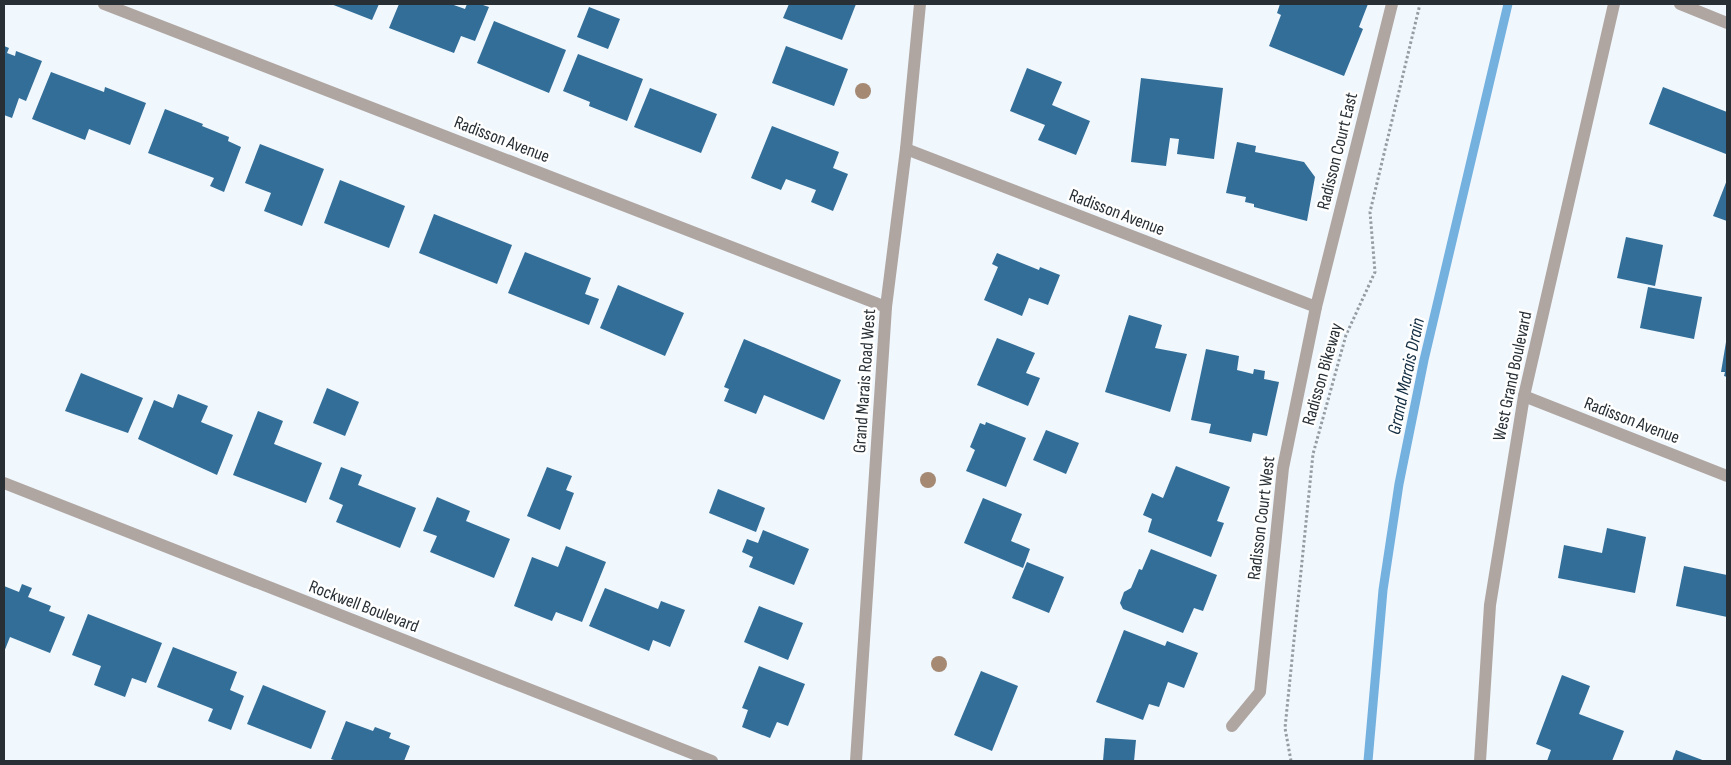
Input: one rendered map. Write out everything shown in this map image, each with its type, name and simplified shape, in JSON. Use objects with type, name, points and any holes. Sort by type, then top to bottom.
[{"type":"street","name":"Radisson Avenue","points":[[104,4],[886,307]]},
{"type":"street","name":"Grand Marais Road West","points":[[856,761],[886,307],[906,148],[920,4]]},
{"type":"street","name":"Radisson Court East","points":[[1316,307],[1392,4]]},
{"type":"street","name":"West Grand Boulevard","points":[[1480,761],[1490,605],[1524,396],[1614,4]]},
{"type":"street","points":[[1680,4],[1727,22]]},
{"type":"street","name":"Radisson Avenue","points":[[906,148],[1316,307]]},
{"type":"street","name":"Radisson Court West","points":[[1232,726],[1260,692],[1283,468],[1316,307]]},
{"type":"street","name":"Radisson Avenue","points":[[1524,396],[1727,476]]},
{"type":"street","name":"Rockwell Boulevard","points":[[4,482],[712,761]]},
{"type":"path","name":"Radisson Bikeway","points":[[1291,761],[1285,728],[1314,454],[1346,335],[1375,272],[1370,212],[1420,4]]},
{"type":"building","points":[[331,4],[379,4],[372,20]]},
{"type":"building","points":[[399,4],[451,4],[465,9],[467,4],[480,4],[489,7],[475,41],[461,36],[454,53],[389,28]]},
{"type":"building","points":[[789,4],[856,4],[842,40],[783,18]]},
{"type":"building","points":[[1280,4],[1368,4],[1359,27],[1363,29],[1344,76],[1269,46],[1281,15],[1277,13]]},
{"type":"building","points":[[589,7],[620,19],[608,49],[577,37]]},
{"type":"building","points":[[494,21],[566,50],[549,93],[477,63]]},
{"type":"building","points":[[4,46],[9,48],[7,53],[15,56],[16,51],[42,61],[26,101],[19,98],[12,118],[4,115]]},
{"type":"building","points":[[786,46],[848,69],[834,106],[772,83]]},
{"type":"building","points":[[578,54],[643,79],[627,121],[589,106],[590,102],[563,91]]},
{"type":"building","points":[[1027,68],[1062,82],[1052,105],[1090,121],[1076,155],[1038,140],[1045,125],[1010,111]]},
{"type":"building","points":[[51,72],[104,92],[105,87],[146,103],[130,145],[89,129],[85,140],[32,119]]},
{"type":"building","points":[[1141,78],[1223,88],[1214,159],[1177,154],[1179,139],[1170,138],[1166,166],[1131,162]]},
{"type":"building","points":[[1663,87],[1727,112],[1726,154],[1649,124]]},
{"type":"building","points":[[650,88],[717,114],[701,153],[634,127]]},
{"type":"building","points":[[165,109],[229,137],[228,141],[241,147],[224,192],[210,186],[214,178],[148,153]]},
{"type":"building","points":[[772,126],[839,152],[833,168],[848,174],[833,211],[811,202],[816,190],[786,179],[781,190],[751,178]]},
{"type":"building","points":[[1237,142],[1256,146],[1255,152],[1304,162],[1315,177],[1307,221],[1254,207],[1254,204],[1245,202],[1246,197],[1226,193]]},
{"type":"building","points":[[260,144],[324,169],[302,226],[264,211],[271,193],[245,183]]},
{"type":"building","points":[[340,180],[405,206],[389,248],[324,223]]},
{"type":"building","points":[[1727,180],[1727,221],[1713,216]]},
{"type":"building","points":[[434,214],[512,245],[497,284],[419,253]]},
{"type":"building","points":[[1626,237],[1663,245],[1655,286],[1617,278]]},
{"type":"building","points":[[525,252],[591,278],[585,294],[599,299],[589,325],[508,293]]},
{"type":"building","points":[[997,253],[1039,270],[1040,267],[1060,275],[1048,305],[1029,298],[1022,316],[984,300],[998,267],[992,264]]},
{"type":"building","points":[[618,285],[684,313],[665,356],[600,328]]},
{"type":"building","points":[[1648,287],[1702,297],[1694,339],[1640,328]]},
{"type":"building","points":[[1129,315],[1162,325],[1155,348],[1187,354],[1170,412],[1105,392]]},
{"type":"building","points":[[997,338],[1035,353],[1026,373],[1040,378],[1028,406],[977,385]]},
{"type":"building","points":[[744,339],[841,380],[824,420],[764,395],[756,414],[724,401],[729,389],[724,387]]},
{"type":"building","points":[[1726,342],[1727,377],[1724,376],[1725,372],[1721,372]]},
{"type":"building","points":[[1206,349],[1239,356],[1237,370],[1253,374],[1254,369],[1265,371],[1264,379],[1279,382],[1267,436],[1253,433],[1251,442],[1209,433],[1211,424],[1191,420]]},
{"type":"building","points":[[81,373],[143,398],[128,433],[65,411]]},
{"type":"building","points":[[327,388],[359,402],[345,436],[313,423]]},
{"type":"building","points":[[178,394],[208,406],[201,422],[233,435],[217,475],[138,439],[154,400],[173,408]]},
{"type":"building","points":[[258,411],[283,421],[274,444],[322,463],[306,503],[233,475]]},
{"type":"building","points":[[986,422],[1026,438],[1006,487],[966,471],[975,450],[970,447],[980,423],[985,425]]},
{"type":"building","points":[[1046,430],[1079,443],[1066,474],[1033,460]]},
{"type":"building","points":[[1176,466],[1230,487],[1217,521],[1224,523],[1211,557],[1148,532],[1152,519],[1143,515],[1152,493],[1163,498]]},
{"type":"building","points":[[341,467],[362,475],[358,485],[416,508],[400,548],[336,522],[343,505],[329,499]]},
{"type":"building","points":[[547,467],[572,476],[566,490],[574,493],[560,530],[527,516]]},
{"type":"building","points":[[718,489],[765,508],[756,532],[709,513]]},
{"type":"building","points":[[437,497],[470,511],[466,521],[510,539],[494,578],[430,552],[437,536],[423,531]]},
{"type":"building","points":[[983,498],[1022,514],[1011,541],[1030,549],[1023,568],[964,543]]},
{"type":"building","points":[[1607,528],[1646,537],[1635,593],[1558,578],[1564,545],[1602,553]]},
{"type":"building","points":[[763,530],[809,549],[794,585],[749,567],[753,557],[742,552],[747,539],[758,543]]},
{"type":"building","points":[[566,546],[606,562],[582,622],[556,612],[552,621],[514,606],[532,557],[558,567]]},
{"type":"building","points":[[1151,549],[1217,575],[1203,611],[1194,608],[1183,633],[1123,609],[1120,603],[1124,592],[1131,588],[1139,569],[1142,570]]},
{"type":"building","points":[[1027,562],[1064,577],[1049,613],[1012,598]]},
{"type":"building","points":[[1684,566],[1727,575],[1727,617],[1676,606]]},
{"type":"building","points":[[22,584],[32,588],[28,597],[51,606],[49,611],[65,617],[50,653],[10,637],[4,652],[4,586],[19,592]]},
{"type":"building","points":[[605,588],[658,609],[661,601],[685,610],[670,647],[653,640],[649,651],[589,626]]},
{"type":"building","points":[[759,606],[803,623],[788,660],[744,642]]},
{"type":"building","points":[[88,614],[162,643],[146,683],[132,678],[125,697],[94,685],[101,666],[72,655]]},
{"type":"building","points":[[1124,630],[1165,646],[1167,641],[1198,653],[1184,688],[1168,682],[1159,707],[1149,704],[1143,720],[1096,702]]},
{"type":"building","points":[[173,647],[237,672],[230,690],[244,696],[231,730],[208,721],[213,709],[157,687]]},
{"type":"building","points":[[759,666],[805,684],[788,726],[777,722],[770,738],[742,727],[748,710],[742,708]]},
{"type":"building","points":[[981,671],[1018,686],[992,751],[954,735]]},
{"type":"building","points":[[1562,675],[1590,686],[1579,714],[1624,731],[1612,761],[1547,761],[1551,750],[1536,744]]},
{"type":"building","points":[[263,685],[326,711],[311,749],[247,724]]},
{"type":"building","points":[[346,721],[373,731],[375,727],[391,733],[389,738],[410,746],[404,761],[337,761],[331,759]]},
{"type":"building","points":[[1105,738],[1136,740],[1134,761],[1103,761]]},
{"type":"building","points":[[1676,750],[1705,761],[1672,761]]},
{"type":"waterway","name":"Grand Marais Drain","points":[[1368,761],[1383,590],[1399,484],[1424,360],[1508,4]]}]
